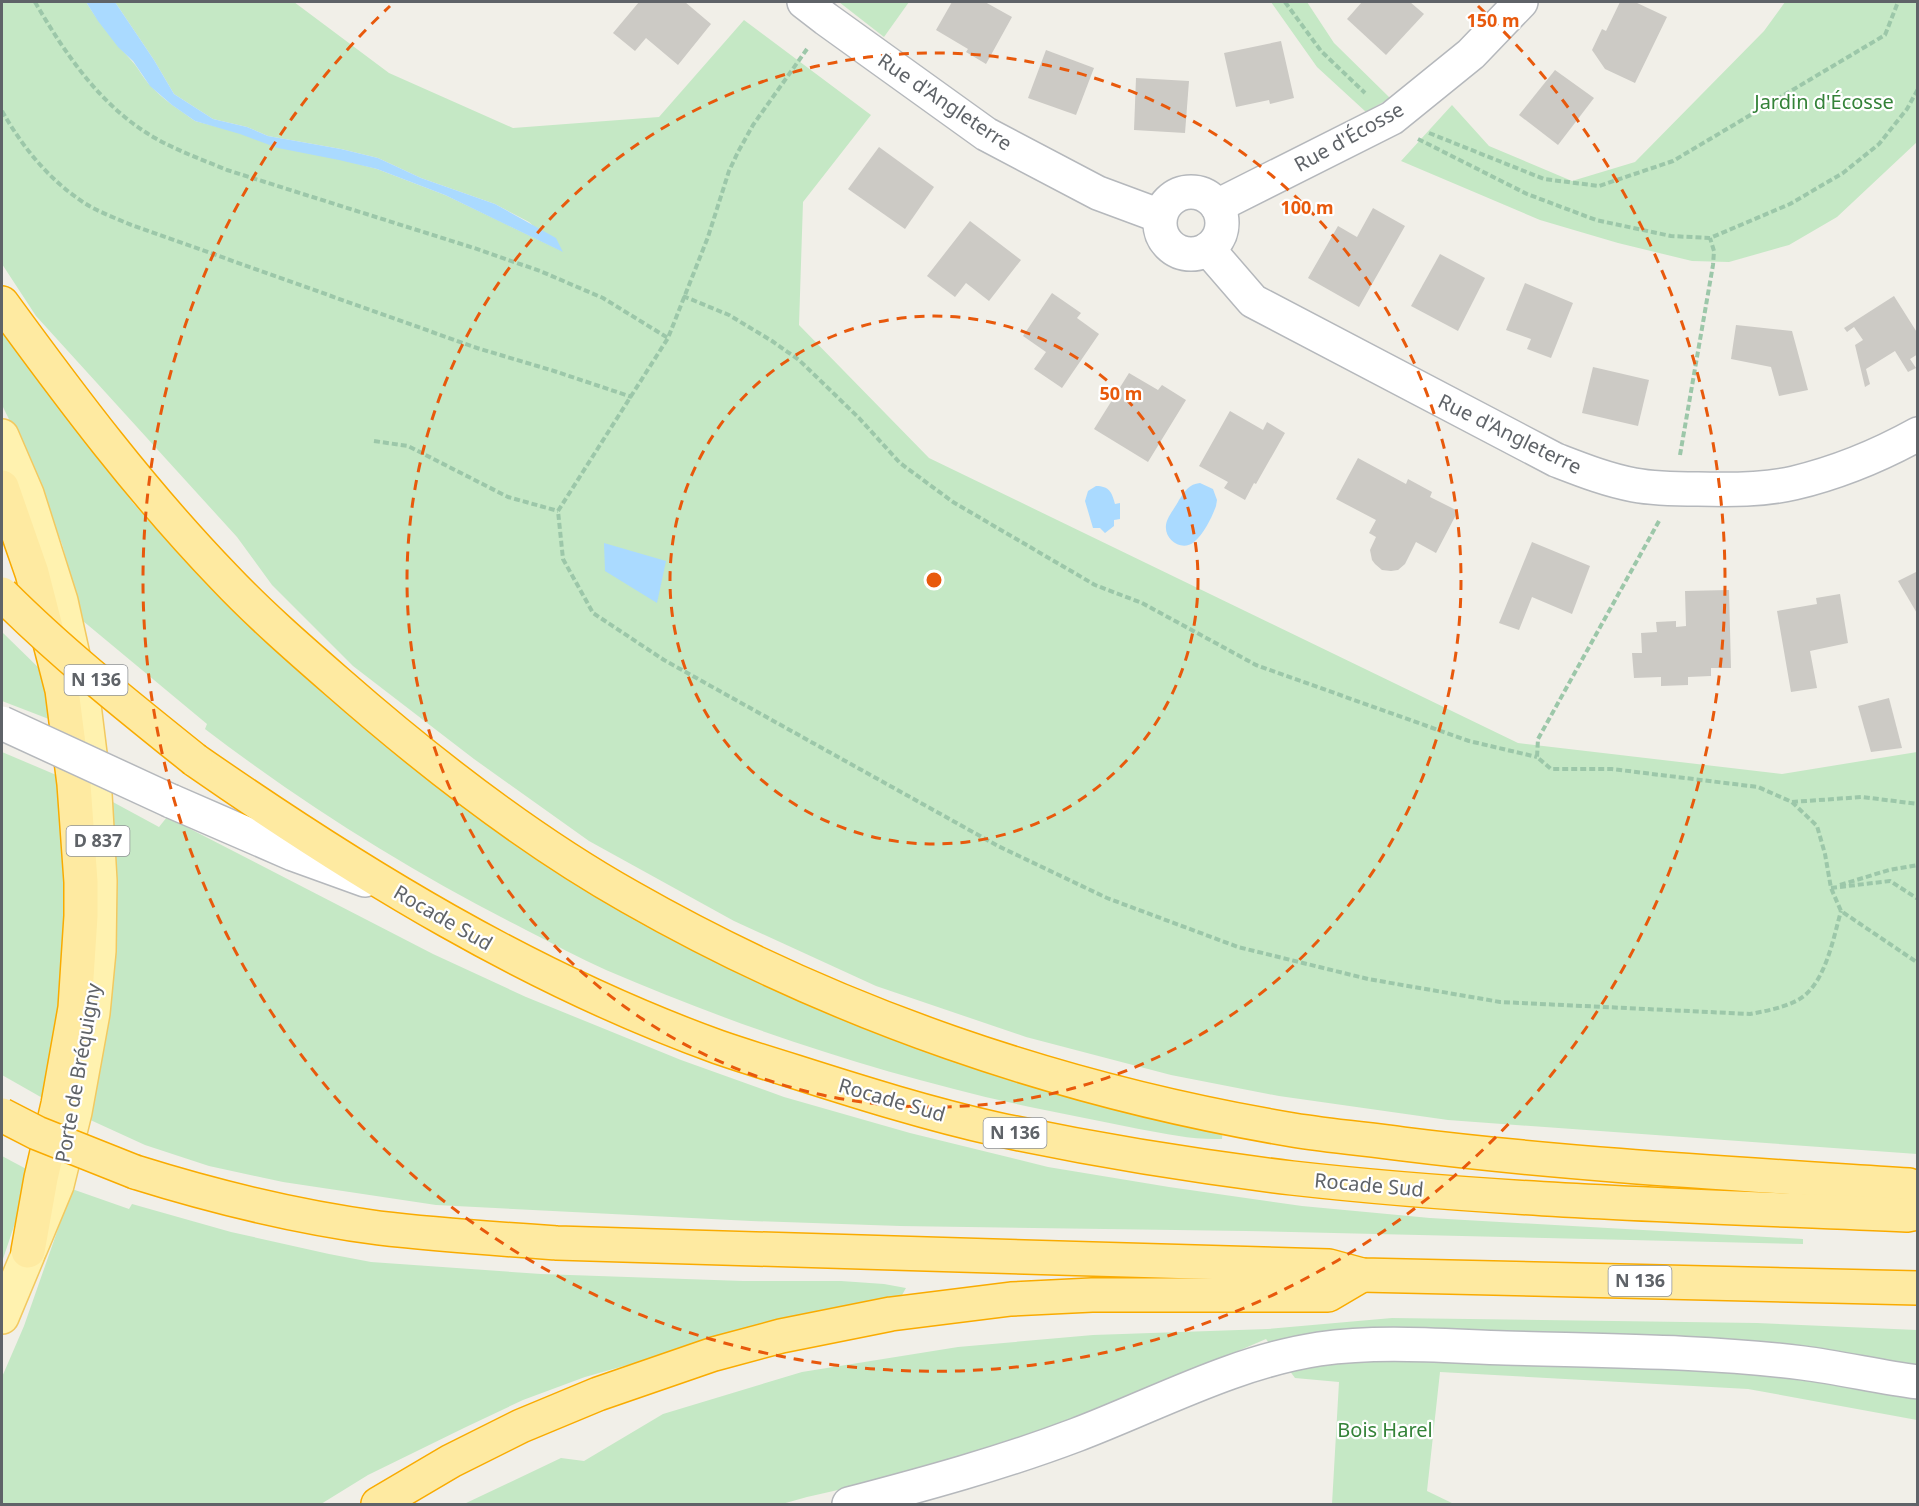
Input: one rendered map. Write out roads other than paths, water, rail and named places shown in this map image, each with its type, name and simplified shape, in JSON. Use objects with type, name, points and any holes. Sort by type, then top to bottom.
[{"type":"highway","points":[[2,303],[101,437],[167,515],[226,579],[287,638],[365,706],[448,774],[534,836],[626,895],[707,939],[787,978],[873,1014],[1041,1072],[1124,1095],[1211,1114],[1297,1130],[1471,1152],[1647,1168],[1909,1185],[1917,1190]]},
{"type":"highway","points":[[2,487],[32,573],[62,690],[74,784],[81,882],[75,1008],[28,1251]]},
{"type":"highway","name":"Rocade Sud","points":[[2,594],[104,687],[195,760],[288,825],[397,892],[532,967],[597,997],[719,1047],[854,1091],[993,1129],[1166,1161],[1324,1181],[1446,1192],[1636,1203],[1907,1215],[1917,1213]]},
{"type":"highway","name":"N 136","points":[[2,1115],[37,1133],[135,1172],[221,1197],[378,1228],[458,1236],[568,1244],[1329,1266],[1362,1275],[1917,1288]]},
{"type":"highway","points":[[378,1504],[451,1461],[521,1425],[598,1394],[714,1354],[781,1336],[910,1311],[1011,1299],[1092,1295],[1328,1295],[1362,1275]]},
{"type":"main road","name":"Porte de Bréquigny","points":[[2,436],[27,494],[61,601],[84,705],[95,794],[99,869],[99,951],[93,1013],[84,1064],[57,1185],[28,1251]]},
{"type":"main road","name":"D 837","points":[[2,1317],[28,1251]]},
{"type":"street","name":"Rue d'Écosse","points":[[1217,206],[1392,118],[1471,54],[1521,2]]},
{"type":"street","name":"Rue d'Angleterre","points":[[815,10],[986,134],[1098,193],[1160,216]]},
{"type":"street","points":[[1190,192],[1201,193],[1217,206],[1222,224],[1220,234],[1208,249],[1198,254],[1188,254],[1169,245],[1163,237],[1160,216],[1164,206],[1171,199],[1190,192]]},
{"type":"street","name":"Rue d'Angleterre","points":[[1208,249],[1253,301],[1556,460],[1594,475],[1635,485],[1674,489],[1736,490],[1794,483],[1847,466],[1900,444],[1917,434]]},
{"type":"street","points":[[2,723],[293,854],[397,892]]},
{"type":"street","points":[[849,1504],[1008,1459],[1074,1436],[1218,1377],[1267,1361],[1318,1350],[1363,1345],[1433,1345],[1660,1352],[1805,1363],[1917,1382]]},
{"type":"water","points":[[86,2],[115,2],[174,94],[213,119],[247,127],[268,136],[378,158],[421,178],[495,204],[556,238],[563,252],[445,195],[377,169],[278,148],[195,121],[150,86],[133,61],[118,47],[98,21]]},
{"type":"water","points":[[1200,483],[1213,489],[1217,500],[1216,506],[1198,539],[1189,545],[1179,545],[1168,535],[1167,522],[1185,491],[1190,486]]},
{"type":"water","points":[[1096,486],[1107,489],[1115,504],[1120,503],[1120,519],[1114,520],[1114,526],[1105,533],[1100,528],[1093,528],[1085,501],[1088,491]]},
{"type":"water","points":[[604,543],[666,561],[657,603],[605,571]]},
{"type":"park label","name":"Jardin d'Écosse","points":[[1824,102]]},
{"type":"park label","name":"Bois Harel","points":[[1385,1430]]}]
